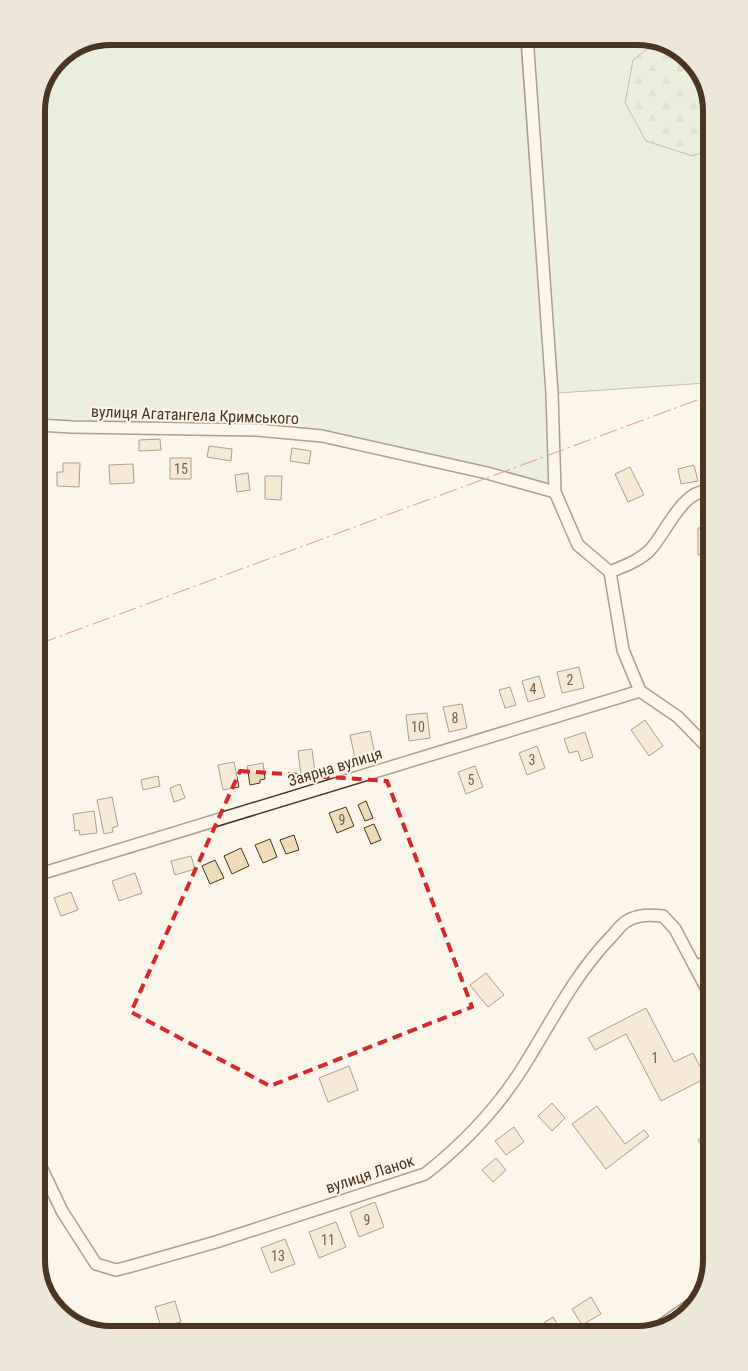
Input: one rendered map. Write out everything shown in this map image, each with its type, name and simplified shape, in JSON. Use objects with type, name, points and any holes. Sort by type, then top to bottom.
[{"type":"street","points":[[528,45],[552,393],[555,492],[578,545],[610,572],[623,650],[640,691],[678,717],[703,743]]},
{"type":"street","name":"вулиця Агатангела Кримського","points":[[45,426],[72,428],[257,430],[322,436],[487,474],[555,492]]},
{"type":"street","points":[[610,572],[631,564],[650,550],[687,499],[703,491]]},
{"type":"street","name":"Заярна вулиця","points":[[45,872],[640,691]]},
{"type":"street","name":"вулиця Ланок","points":[[45,1174],[62,1211],[96,1264],[116,1270],[216,1242],[425,1174],[450,1154],[487,1117],[520,1073],[554,1016],[599,950],[626,921],[646,914],[663,916],[675,929],[695,967]]},
{"type":"street","points":[[703,963],[695,967],[703,982]]},
{"type":"highlighted area","points":[[240,771],[387,781],[472,1007],[270,1086],[131,1012]]},
{"type":"green space","points":[[111,45],[521,45],[547,395],[549,486],[322,432],[45,421],[45,106],[47,94],[56,74],[74,56],[98,46]]},
{"type":"green space","points":[[534,45],[642,45],[658,48],[674,56],[687,67],[698,86],[702,98],[703,383],[558,393]]},
{"type":"green space","points":[[651,46],[674,56],[687,67],[698,86],[702,98],[703,152],[693,156],[646,141],[625,103],[633,60]]},
{"type":"building","points":[[160,439],[161,450],[139,451],[139,440]]},
{"type":"building","points":[[209,446],[232,449],[231,461],[207,457]]},
{"type":"building","points":[[292,448],[311,451],[309,464],[290,461]]},
{"type":"building","points":[[170,458],[191,458],[191,479],[170,479]]},
{"type":"building","points":[[63,463],[80,463],[79,487],[57,486],[57,472],[63,472]]},
{"type":"building","points":[[133,464],[134,483],[110,484],[109,465]]},
{"type":"building","points":[[694,465],[698,481],[681,484],[678,469]]},
{"type":"building","points":[[630,467],[644,495],[628,502],[615,474]]},
{"type":"building","points":[[248,473],[250,490],[237,492],[235,475]]},
{"type":"building","points":[[265,476],[282,476],[281,500],[265,499]]},
{"type":"building","points":[[698,528],[703,528],[703,554],[698,555]]},
{"type":"building","points":[[579,667],[584,688],[562,693],[557,672]]},
{"type":"building","points":[[539,676],[545,697],[528,702],[522,681]]},
{"type":"building","points":[[510,687],[516,705],[505,708],[499,690]]},
{"type":"building","points":[[462,704],[467,728],[449,732],[443,707]]},
{"type":"building","points":[[427,713],[430,738],[409,741],[406,715]]},
{"type":"building","points":[[645,720],[663,746],[649,756],[631,730]]},
{"type":"building","points":[[370,731],[375,754],[355,758],[350,735]]},
{"type":"building","points":[[585,732],[593,757],[581,761],[578,751],[569,753],[564,739]]},
{"type":"building","points":[[537,746],[545,768],[527,775],[519,753]]},
{"type":"building","points":[[312,749],[315,773],[301,775],[298,751]]},
{"type":"building","points":[[234,762],[239,787],[223,790],[218,765]]},
{"type":"building","points":[[263,763],[265,779],[260,780],[260,783],[250,785],[247,766]]},
{"type":"building","points":[[475,766],[483,787],[466,794],[458,772]]},
{"type":"building","points":[[158,776],[160,786],[143,790],[141,780]]},
{"type":"building","points":[[180,784],[185,798],[174,802],[170,788]]},
{"type":"building","points":[[112,797],[118,826],[112,828],[113,832],[104,834],[97,800]]},
{"type":"building","points":[[366,801],[373,818],[365,821],[358,805]]},
{"type":"building","points":[[346,807],[354,826],[337,833],[329,813]]},
{"type":"building","points":[[94,811],[97,833],[80,835],[79,830],[75,831],[73,814]]},
{"type":"building","points":[[374,824],[381,840],[371,844],[364,828]]},
{"type":"building","points":[[294,835],[299,850],[286,854],[280,840]]},
{"type":"building","points":[[270,839],[277,857],[263,863],[255,845]]},
{"type":"building","points":[[241,848],[249,866],[232,874],[224,856]]},
{"type":"building","points":[[191,856],[195,869],[175,875],[171,861]]},
{"type":"building","points":[[215,860],[224,878],[210,884],[202,866]]},
{"type":"building","points":[[135,873],[142,893],[119,901],[112,881]]},
{"type":"building","points":[[71,892],[78,910],[61,916],[54,898]]},
{"type":"building","points":[[486,973],[504,995],[488,1007],[470,985]]},
{"type":"building","points":[[646,1008],[674,1062],[693,1053],[703,1072],[703,1080],[661,1101],[626,1034],[595,1050],[588,1038]]},
{"type":"building","points":[[349,1066],[358,1090],[328,1102],[319,1078]]},
{"type":"building","points":[[552,1103],[565,1118],[552,1131],[538,1116]]},
{"type":"building","points":[[597,1106],[625,1144],[644,1130],[649,1136],[606,1169],[572,1124]]},
{"type":"building","points":[[514,1127],[524,1142],[506,1155],[495,1141]]},
{"type":"building","points":[[703,1137],[703,1148],[698,1140]]},
{"type":"building","points":[[496,1158],[506,1170],[493,1182],[482,1170]]},
{"type":"building","points":[[375,1202],[384,1227],[359,1237],[350,1212]]},
{"type":"building","points":[[336,1222],[346,1247],[319,1258],[309,1232]]},
{"type":"building","points":[[285,1239],[295,1264],[271,1273],[261,1248]]},
{"type":"building","points":[[591,1297],[601,1314],[582,1325],[572,1309]]},
{"type":"building","points":[[175,1301],[181,1322],[161,1326],[155,1307]]},
{"type":"building","points":[[553,1317],[559,1326],[539,1326]]},
{"type":"power","points":[[45,642],[703,398]]}]
